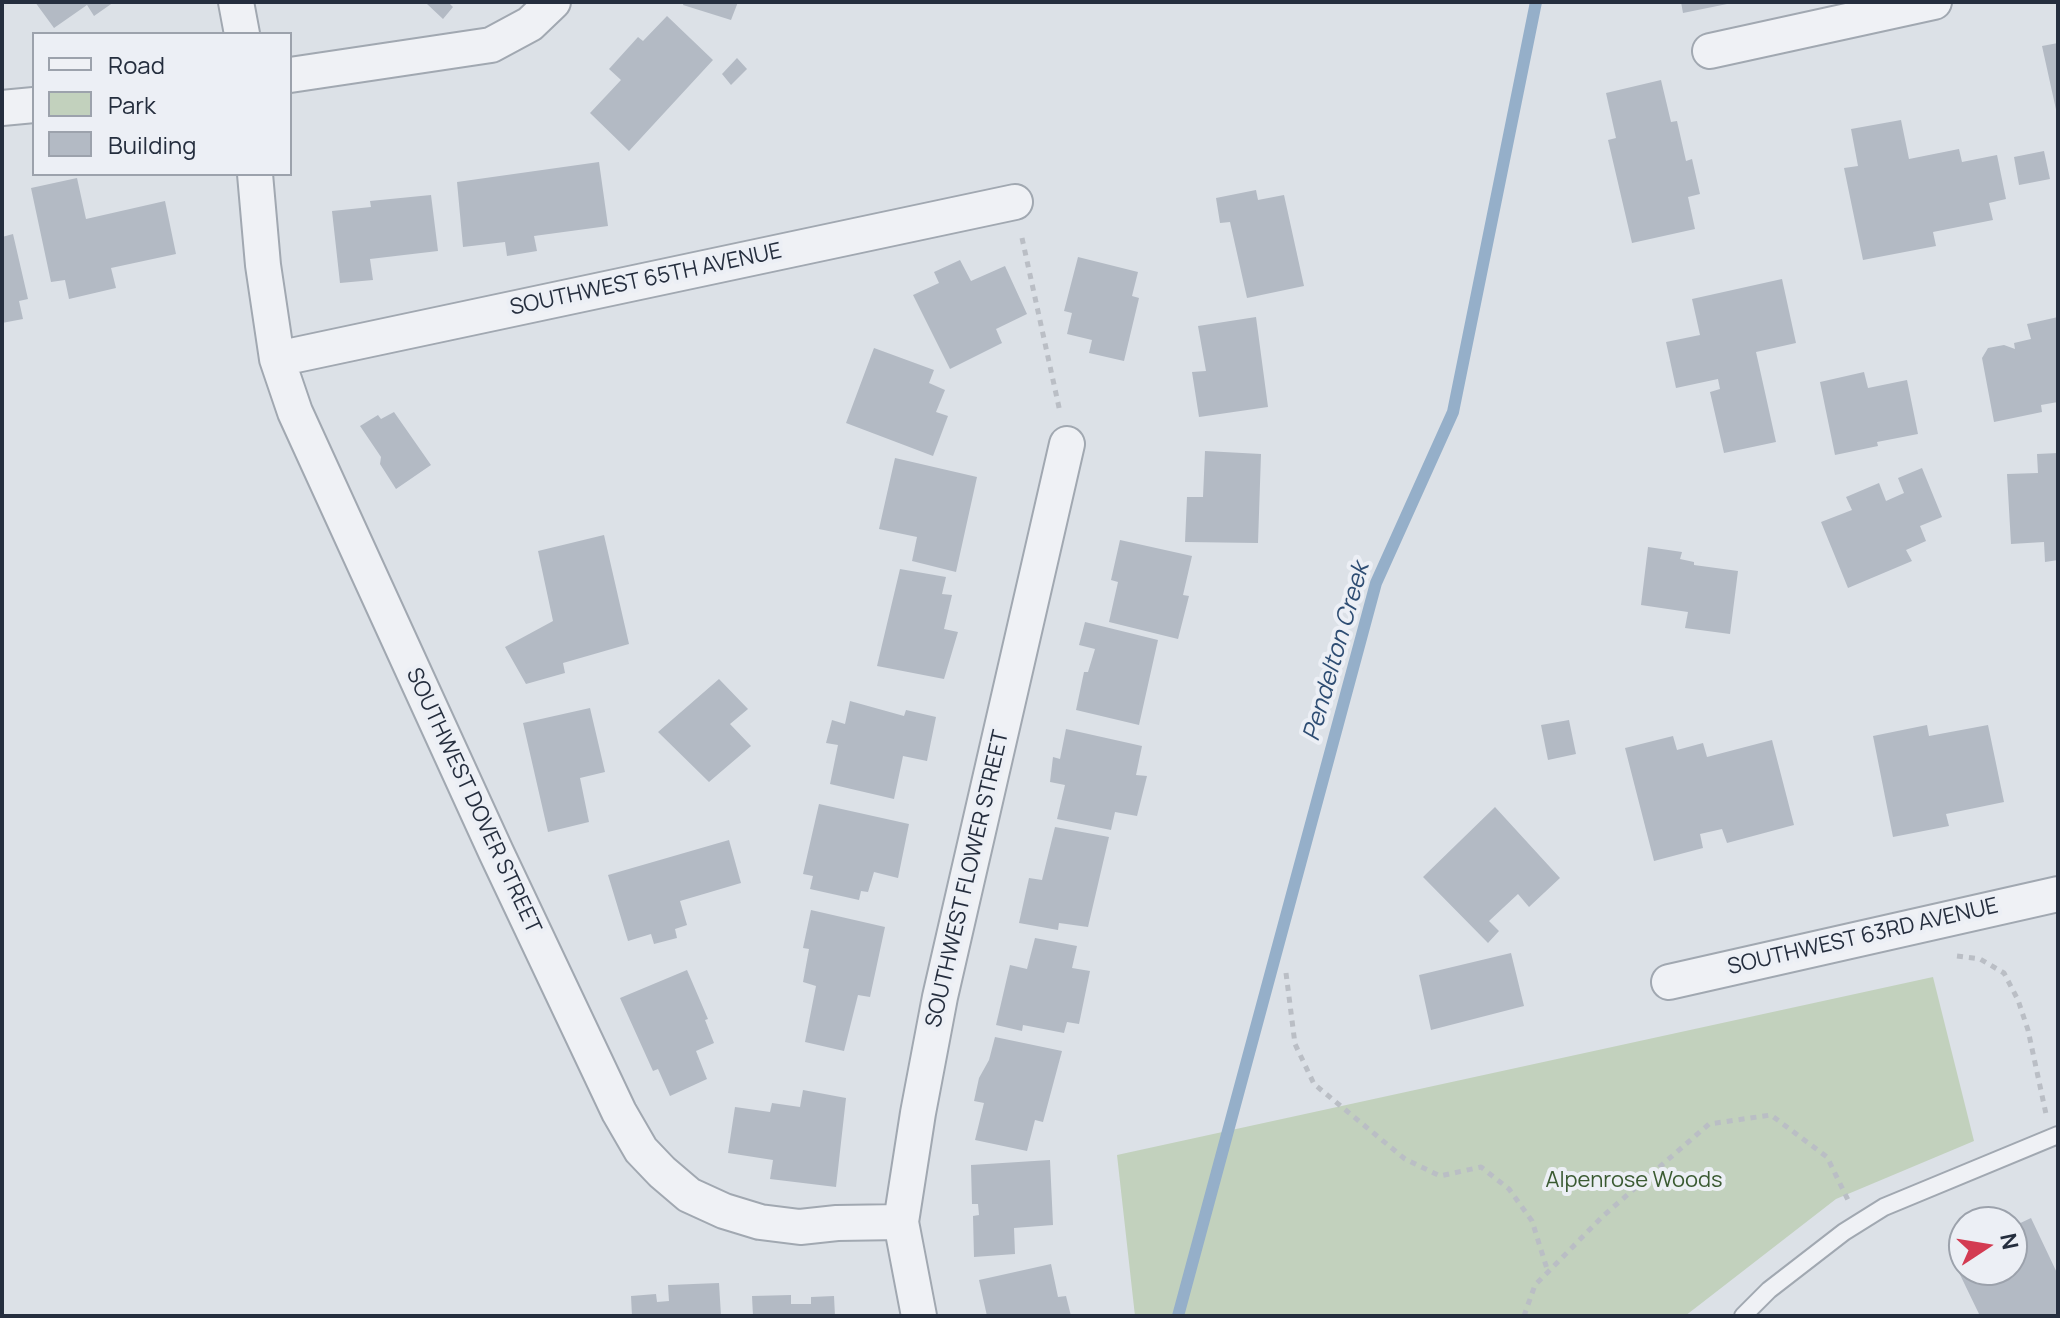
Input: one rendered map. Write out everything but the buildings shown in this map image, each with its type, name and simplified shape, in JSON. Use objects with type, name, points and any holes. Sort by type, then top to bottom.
[{"type":"street","points":[[236,2],[242,32]]},
{"type":"street","points":[[292,75],[491,45],[530,24],[553,2]]},
{"type":"street","points":[[1710,51],[1934,2]]},
{"type":"street","points":[[2,108],[32,105]]},
{"type":"street","name":"SOUTHWEST DOVER STREET","points":[[255,176],[263,265],[277,359],[295,412],[499,860],[619,1112],[641,1150],[689,1195],[724,1211],[760,1222],[800,1227],[901,1222]]},
{"type":"street","name":"SOUTHWEST 65TH AVENUE","points":[[277,359],[1015,202]]},
{"type":"street","name":"SOUTHWEST FLOWER STREET","points":[[919,1316],[901,1222],[918,1113],[940,997],[1067,444]]},
{"type":"street","name":"SOUTHWEST 63RD AVENUE","points":[[1669,982],[2058,894]]},
{"type":"lane","points":[[1743,1316],[1769,1290],[1859,1222],[1884,1207],[2056,1136]]},
{"type":"path","points":[[1015,202],[1067,444]]},
{"type":"path","points":[[1949,955],[1980,959],[2004,973],[2018,1000],[2028,1030],[2048,1126],[2056,1136]]},
{"type":"path","points":[[1286,973],[1295,1044],[1314,1084],[1405,1159],[1440,1176],[1481,1167],[1509,1189],[1532,1221],[1548,1272]]},
{"type":"path","points":[[1524,1316],[1535,1285],[1603,1216],[1709,1124],[1771,1115],[1827,1157],[1859,1222]]},
{"type":"green space","name":"Alpenrose Woods","points":[[1933,977],[1974,1141],[1836,1199],[1685,1316],[1135,1316],[1117,1155]]},
{"type":"waterway","name":"Pendelton Creek","points":[[1178,1316],[1376,583],[1453,412],[1536,2]]}]
